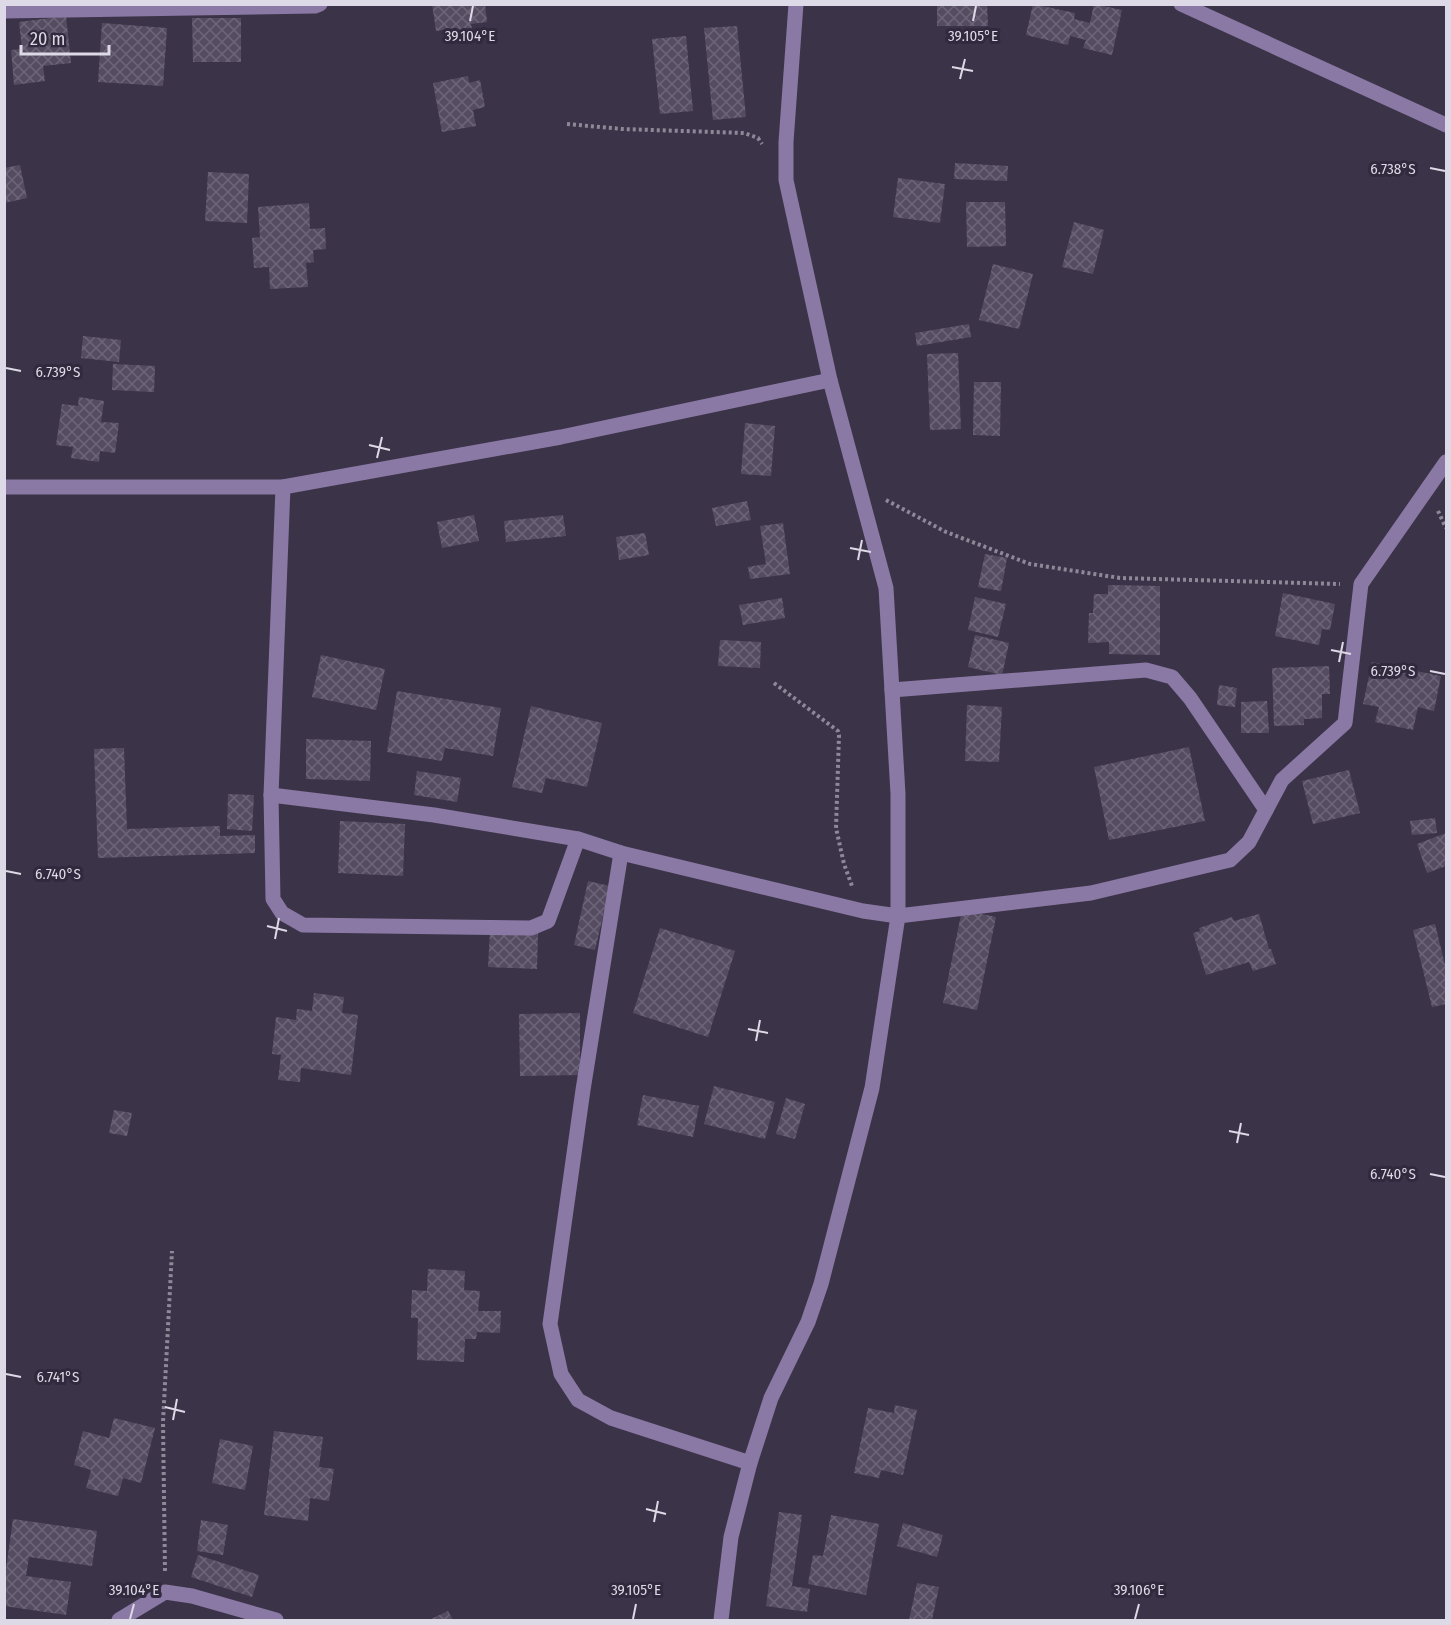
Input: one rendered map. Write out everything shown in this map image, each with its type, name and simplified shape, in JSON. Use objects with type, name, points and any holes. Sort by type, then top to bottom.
[{"type":"street","points":[[4,11],[315,6],[320,4]]},
{"type":"street","points":[[721,1620],[731,1537],[750,1463],[771,1398],[808,1322],[821,1284],[872,1088],[898,916],[898,794],[886,588],[830,381],[786,180],[786,142],[796,4]]},
{"type":"street","points":[[1181,4],[1446,125]]},
{"type":"street","points":[[4,487],[283,488],[561,437],[830,381]]},
{"type":"street","points":[[271,795],[434,815],[578,839],[621,853],[863,911],[898,916],[1091,893],[1230,860],[1249,843],[1282,780],[1345,723],[1361,584],[1446,462]]},
{"type":"street","points":[[283,488],[271,795],[273,898],[282,913],[303,925],[531,928],[548,921],[578,839]]},
{"type":"street","points":[[892,690],[1146,670],[1172,677],[1190,698],[1266,810]]},
{"type":"street","points":[[621,853],[583,1090],[550,1324],[552,1334],[561,1374],[578,1400],[611,1418],[750,1463]]},
{"type":"street","points":[[119,1620],[165,1592],[192,1596],[276,1620]]},
{"type":"path","points":[[567,124],[622,129],[744,133],[758,138],[764,146]]},
{"type":"path","points":[[858,485],[946,532],[1030,564],[1119,578],[1361,584]]},
{"type":"path","points":[[774,683],[838,732],[840,741],[836,828],[844,864],[863,911]]},
{"type":"path","points":[[165,1592],[163,1422],[172,1251]]},
{"type":"building","points":[[432,4],[485,4],[487,22],[471,24],[473,34],[457,37],[455,28],[436,31]]},
{"type":"building","points":[[937,4],[987,4],[988,26],[937,26]]},
{"type":"building","points":[[1033,4],[1075,13],[1074,19],[1090,23],[1094,4],[1122,10],[1112,55],[1083,48],[1086,40],[1070,36],[1068,45],[1026,35]]},
{"type":"building","points":[[66,16],[71,63],[43,66],[45,81],[14,85],[11,50],[22,49],[19,22]]},
{"type":"building","points":[[192,18],[241,18],[241,62],[193,62]]},
{"type":"building","points":[[102,23],[167,28],[163,86],[98,82]]},
{"type":"building","points":[[737,26],[746,117],[713,120],[704,28]]},
{"type":"building","points":[[686,36],[693,111],[660,114],[652,39]]},
{"type":"building","points":[[468,76],[469,83],[480,80],[485,107],[473,110],[476,126],[442,132],[433,83]]},
{"type":"building","points":[[955,163],[1008,166],[1007,181],[954,179]]},
{"type":"building","points":[[20,165],[27,198],[4,203],[4,168]]},
{"type":"building","points":[[208,172],[249,174],[247,223],[205,221]]},
{"type":"building","points":[[898,178],[945,184],[940,223],[893,217]]},
{"type":"building","points":[[966,202],[1005,202],[1006,246],[967,247]]},
{"type":"building","points":[[309,203],[310,229],[325,228],[326,249],[313,250],[314,262],[306,263],[308,287],[270,289],[269,267],[254,268],[252,238],[260,237],[258,207]]},
{"type":"building","points":[[1074,222],[1104,230],[1093,274],[1062,267]]},
{"type":"building","points":[[993,264],[1033,274],[1019,329],[979,320]]},
{"type":"building","points":[[969,324],[971,337],[917,346],[915,333]]},
{"type":"building","points":[[83,336],[121,340],[119,362],[81,358]]},
{"type":"building","points":[[958,353],[961,429],[930,430],[927,354]]},
{"type":"building","points":[[113,364],[155,366],[154,392],[112,390]]},
{"type":"building","points":[[974,382],[1001,382],[1000,436],[973,435]]},
{"type":"building","points":[[79,397],[104,401],[101,422],[119,423],[115,453],[100,451],[99,462],[71,458],[73,447],[56,445],[62,404],[78,406]]},
{"type":"building","points":[[745,423],[775,426],[771,476],[741,474]]},
{"type":"building","points":[[747,501],[751,520],[716,526],[712,508]]},
{"type":"building","points":[[474,515],[479,541],[442,548],[437,522]]},
{"type":"building","points":[[563,515],[566,536],[506,542],[504,521]]},
{"type":"building","points":[[783,523],[790,574],[750,579],[748,567],[766,564],[760,526]]},
{"type":"building","points":[[645,533],[649,555],[619,560],[616,537]]},
{"type":"building","points":[[985,554],[1007,558],[1001,591],[978,587]]},
{"type":"building","points":[[1108,585],[1160,586],[1160,655],[1109,654],[1109,642],[1088,643],[1089,613],[1093,613],[1094,594],[1108,594]]},
{"type":"building","points":[[1283,593],[1335,604],[1330,630],[1322,629],[1319,645],[1275,636]]},
{"type":"building","points":[[975,597],[1006,604],[998,637],[968,630]]},
{"type":"building","points":[[782,598],[785,618],[743,625],[739,605]]},
{"type":"building","points":[[975,635],[1009,643],[1002,675],[968,667]]},
{"type":"building","points":[[720,640],[761,642],[760,668],[718,666]]},
{"type":"building","points":[[321,655],[385,669],[376,710],[312,697]]},
{"type":"building","points":[[1372,662],[1441,676],[1434,711],[1418,707],[1413,730],[1375,722],[1379,707],[1363,704]]},
{"type":"building","points":[[1329,666],[1330,694],[1322,694],[1322,718],[1304,719],[1304,725],[1274,726],[1272,668]]},
{"type":"building","points":[[1219,685],[1237,688],[1235,707],[1217,705]]},
{"type":"building","points":[[397,691],[501,708],[493,756],[445,748],[442,761],[387,752]]},
{"type":"building","points":[[1267,701],[1269,733],[1241,733],[1241,702]]},
{"type":"building","points":[[967,705],[1002,707],[999,762],[965,761]]},
{"type":"building","points":[[531,706],[602,723],[587,787],[546,778],[542,793],[512,787]]},
{"type":"building","points":[[306,739],[371,741],[370,781],[306,779]]},
{"type":"building","points":[[1189,747],[1205,821],[1109,840],[1094,767]]},
{"type":"building","points":[[124,748],[127,829],[220,826],[220,836],[255,835],[255,853],[98,858],[94,749]]},
{"type":"building","points":[[1349,770],[1360,813],[1313,824],[1302,781]]},
{"type":"building","points":[[417,771],[461,778],[457,802],[414,795]]},
{"type":"building","points":[[228,794],[254,795],[252,831],[227,829]]},
{"type":"building","points":[[1435,818],[1437,833],[1412,835],[1410,821]]},
{"type":"building","points":[[340,821],[405,824],[403,876],[338,873]]},
{"type":"building","points":[[1446,833],[1446,866],[1427,873],[1417,844]]},
{"type":"building","points":[[588,881],[610,886],[595,950],[574,945]]},
{"type":"building","points":[[962,910],[996,917],[977,1010],[943,1003]]},
{"type":"building","points":[[1259,914],[1276,964],[1253,971],[1249,962],[1206,975],[1193,933],[1200,931],[1199,928],[1232,917],[1234,921]]},
{"type":"building","points":[[1435,924],[1446,969],[1446,1004],[1432,1007],[1413,930]]},
{"type":"building","points":[[660,928],[735,951],[708,1037],[633,1013]]},
{"type":"building","points":[[490,931],[538,933],[537,969],[488,967]]},
{"type":"building","points":[[314,993],[344,997],[342,1013],[358,1015],[351,1075],[301,1068],[300,1082],[278,1080],[281,1055],[272,1054],[276,1017],[296,1020],[297,1009],[312,1011]]},
{"type":"building","points":[[580,1013],[580,1075],[520,1076],[519,1014]]},
{"type":"building","points":[[714,1086],[775,1102],[765,1139],[704,1124]]},
{"type":"building","points":[[643,1095],[699,1106],[693,1137],[637,1125]]},
{"type":"building","points":[[786,1098],[805,1104],[795,1139],[776,1134]]},
{"type":"building","points":[[114,1110],[132,1113],[127,1136],[109,1133]]},
{"type":"building","points":[[428,1269],[465,1271],[464,1290],[480,1291],[478,1311],[501,1311],[500,1333],[477,1332],[476,1339],[465,1339],[464,1362],[417,1360],[418,1318],[411,1318],[412,1290],[427,1291]]},
{"type":"building","points":[[895,1405],[917,1410],[903,1475],[881,1470],[879,1478],[854,1473],[868,1408],[894,1413]]},
{"type":"building","points":[[114,1418],[155,1428],[141,1483],[123,1478],[118,1496],[86,1488],[91,1470],[74,1465],[83,1431],[109,1438]]},
{"type":"building","points":[[274,1431],[323,1437],[319,1467],[334,1469],[329,1501],[310,1498],[308,1521],[264,1515]]},
{"type":"building","points":[[220,1439],[253,1446],[245,1490],[212,1483]]},
{"type":"building","points":[[779,1512],[802,1515],[792,1586],[810,1589],[807,1612],[766,1606]]},
{"type":"building","points":[[831,1515],[879,1524],[866,1595],[808,1584],[813,1555],[823,1556]]},
{"type":"building","points":[[13,1519],[97,1531],[92,1566],[29,1557],[26,1576],[71,1582],[66,1615],[4,1606],[4,1584]]},
{"type":"building","points":[[201,1520],[228,1525],[223,1555],[197,1551]]},
{"type":"building","points":[[903,1523],[943,1535],[937,1557],[897,1546]]},
{"type":"building","points":[[198,1555],[259,1575],[252,1597],[191,1577]]},
{"type":"building","points":[[917,1583],[939,1587],[932,1620],[909,1620]]},
{"type":"building","points":[[448,1611],[453,1620],[429,1620]]}]
